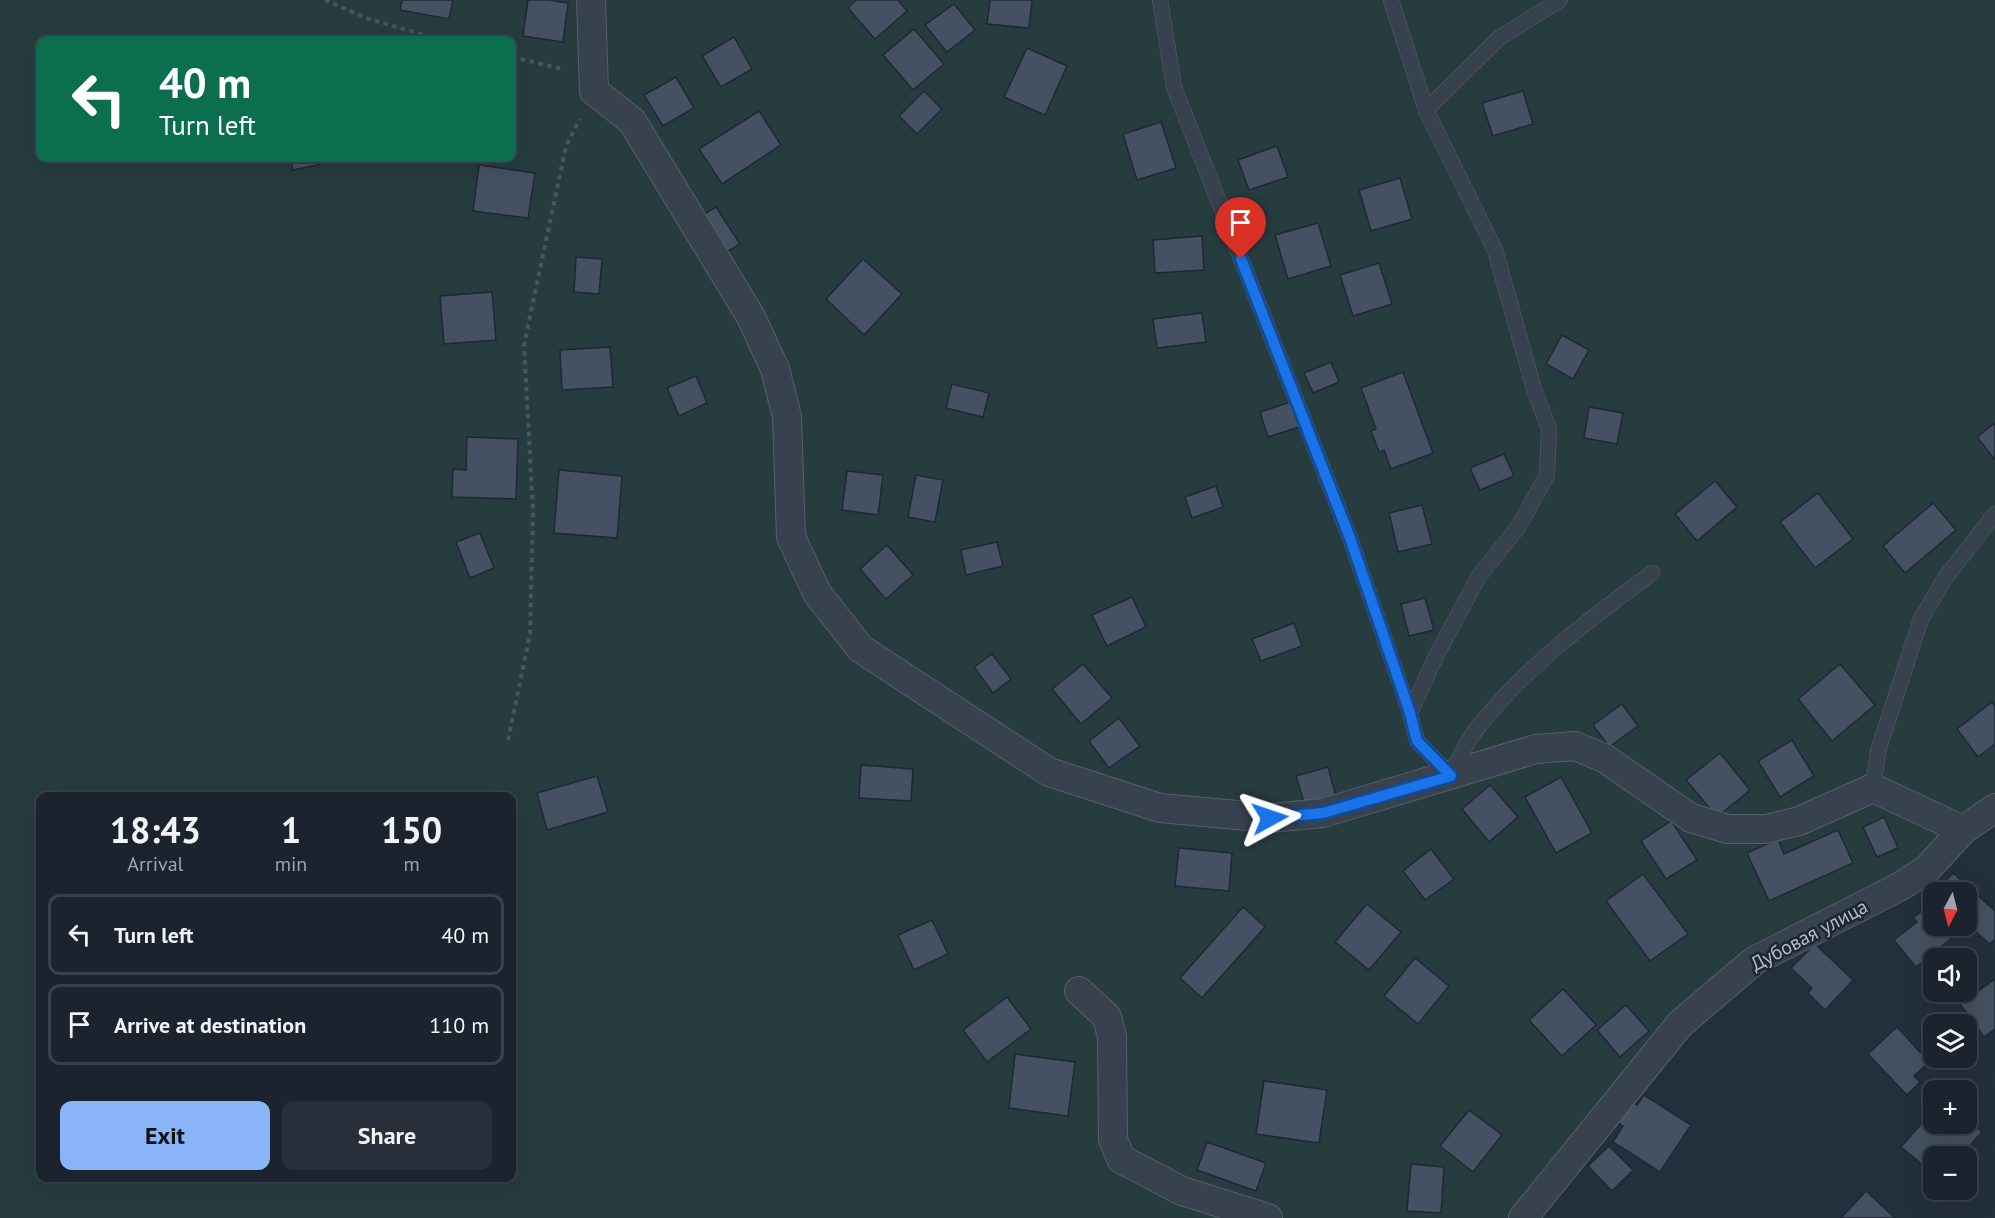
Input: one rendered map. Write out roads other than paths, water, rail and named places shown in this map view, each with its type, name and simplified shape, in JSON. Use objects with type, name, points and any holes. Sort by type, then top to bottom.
[{"type":"street","points":[[591,3],[594,91],[632,121],[752,317],[774,369],[787,417],[791,537],[817,593],[861,649],[1049,772],[1160,808],[1270,818],[1323,813],[1536,749],[1575,746],[1604,758],[1692,818],[1728,830],[1766,829],[1799,820],[1873,788],[1963,830]]},
{"type":"street","name":"Дубовая улица","points":[[1522,1218],[1680,1024],[1754,961],[1901,886],[1927,869],[1963,830],[1995,808]]},
{"type":"street","points":[[1079,992],[1107,1017],[1112,1037],[1113,1139],[1121,1160],[1182,1191],[1268,1218]]},
{"type":"lane","points":[[1160,0],[1174,87],[1350,538],[1410,713],[1417,741],[1451,776],[1473,733],[1530,670],[1600,611],[1652,573]]},
{"type":"lane","points":[[1392,0],[1426,110],[1495,250],[1534,389],[1549,429],[1547,475],[1519,526],[1479,576],[1437,654],[1410,713]]},
{"type":"lane","points":[[1426,110],[1499,38],[1560,0]]},
{"type":"lane","points":[[1873,788],[1878,751],[1921,619],[1945,578],[1995,513]]}]
